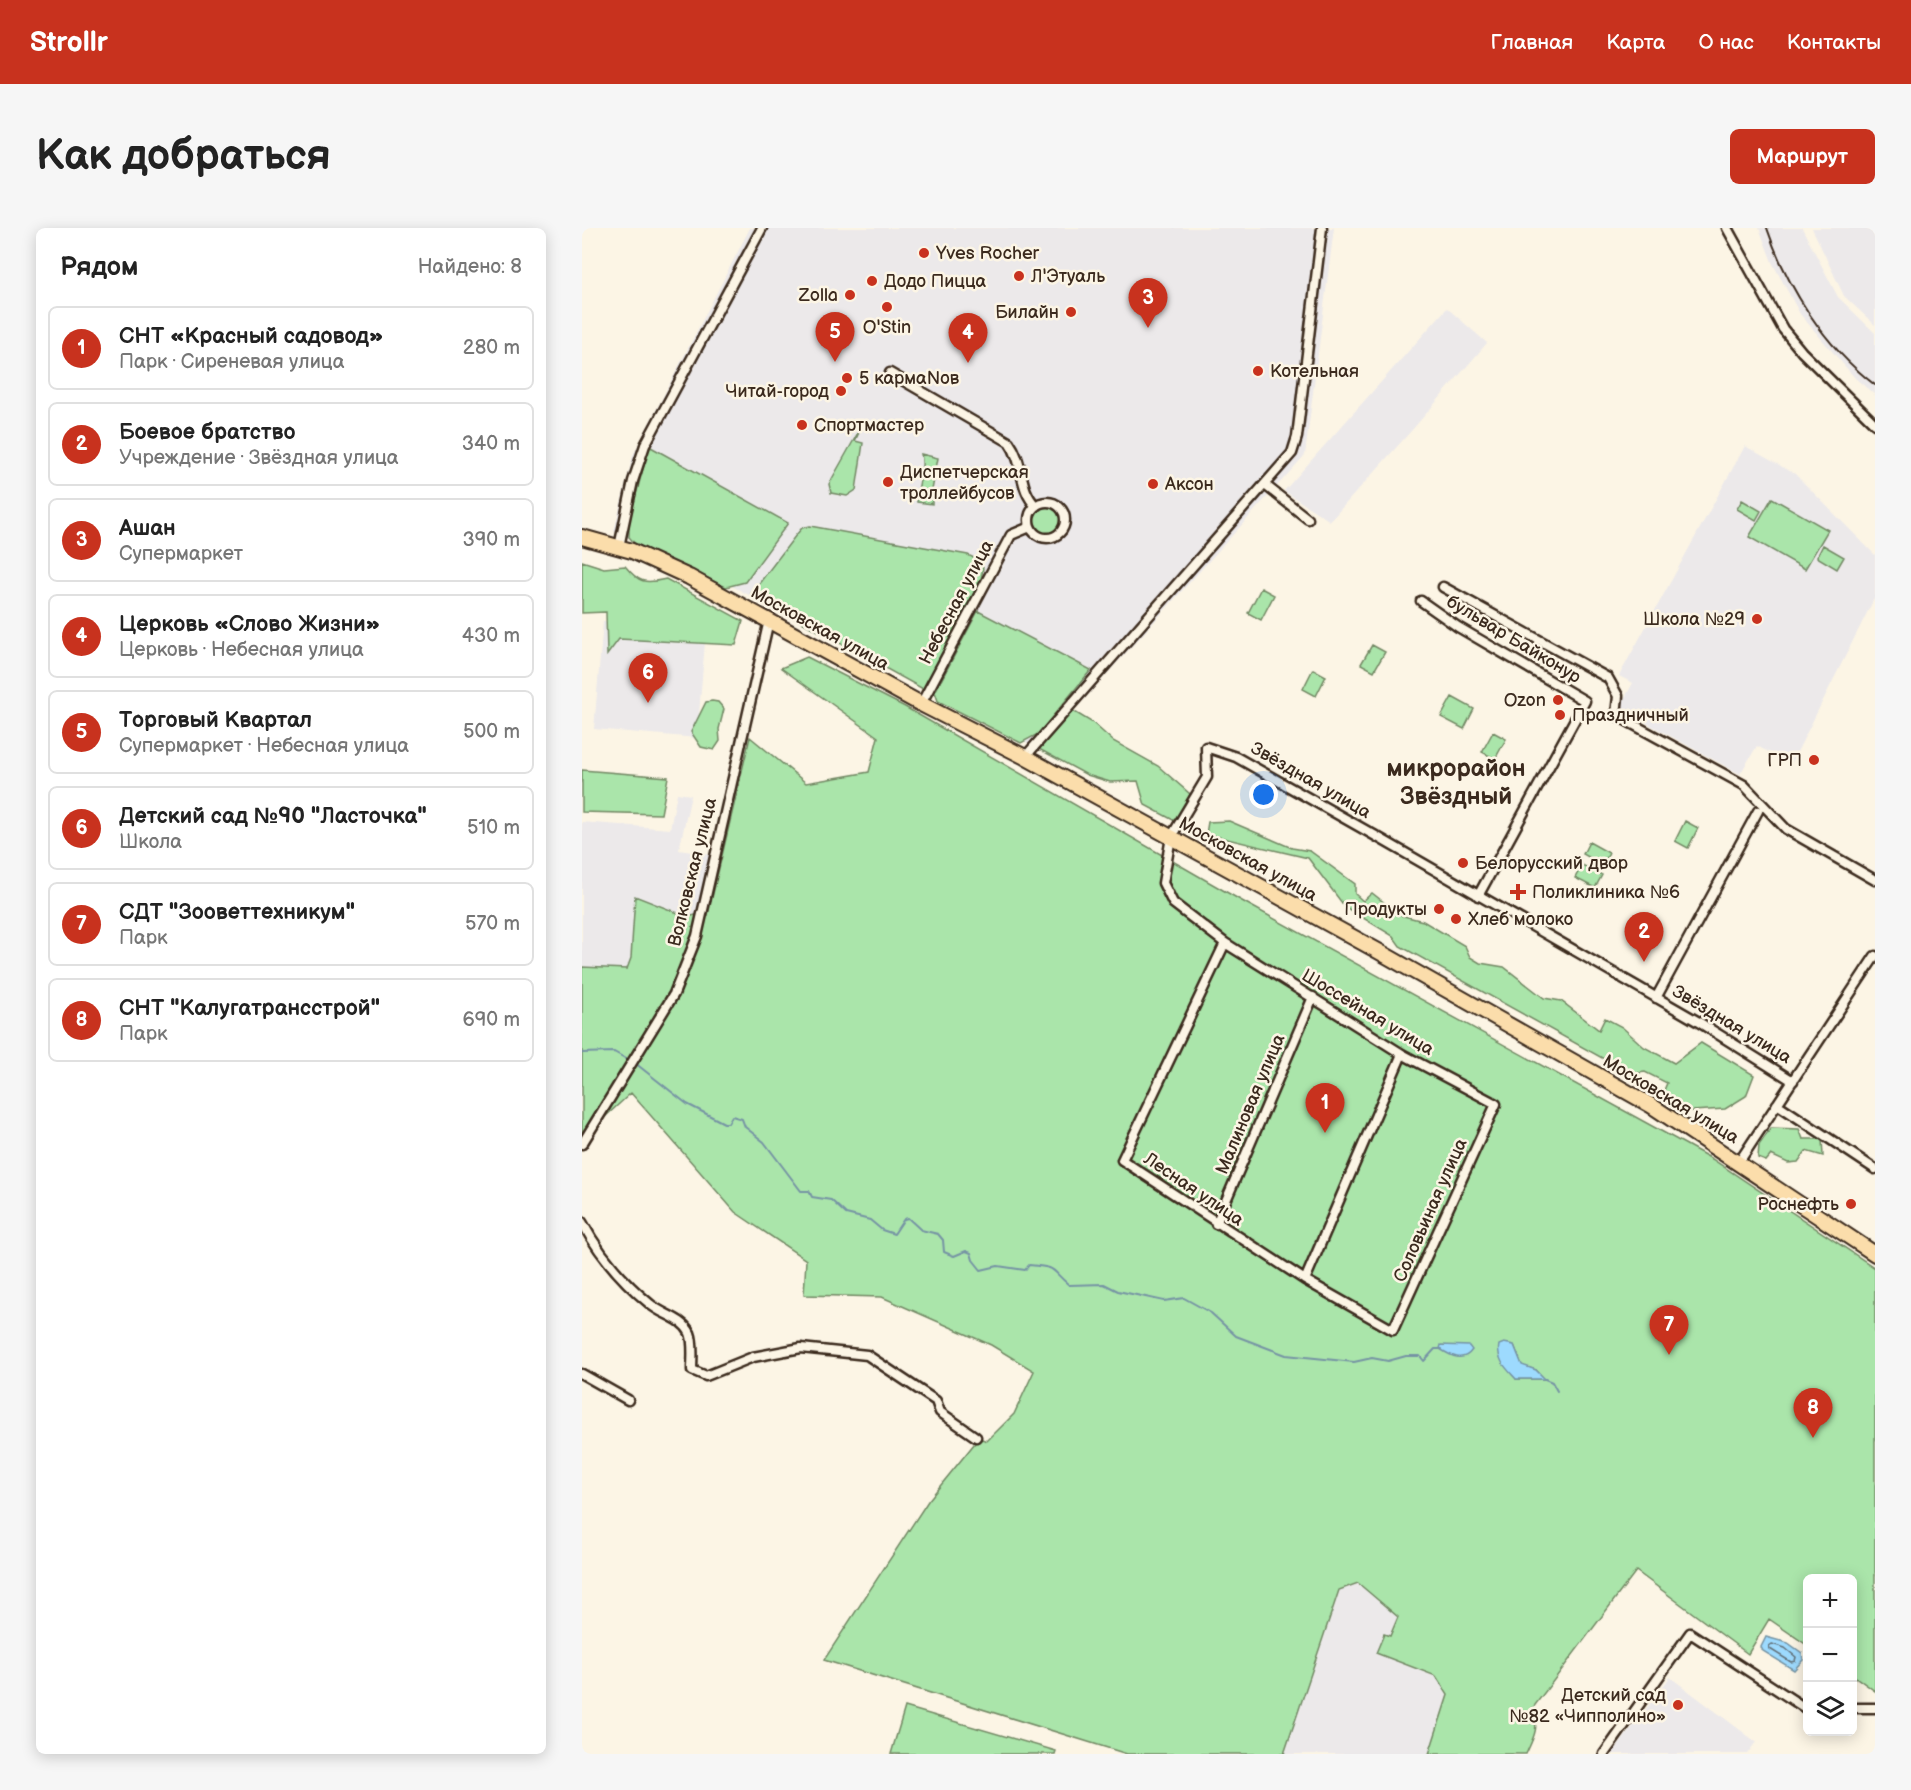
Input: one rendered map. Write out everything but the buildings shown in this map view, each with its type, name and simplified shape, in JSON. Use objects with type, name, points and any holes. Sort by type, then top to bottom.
[{"type":"main road","name":"Московская улица","points":[[582,537],[619,547],[689,577],[1171,837],[1649,1104],[1875,1254]]},
{"type":"street","points":[[619,547],[633,481],[645,445],[762,228]]},
{"type":"street","points":[[1025,757],[1141,626],[1166,593],[1292,453],[1298,437],[1322,228]]},
{"type":"street","points":[[1727,228],[1783,329],[1802,352],[1875,424]]},
{"type":"street","points":[[890,373],[1009,442],[1019,456],[1023,482],[1030,500],[1036,506]]},
{"type":"street","points":[[1265,485],[1308,519]]},
{"type":"street","points":[[1049,502],[1058,506],[1064,518],[1063,527],[1058,534],[1045,538],[1036,534],[1030,527],[1030,513],[1036,506],[1049,502]]},
{"type":"street","name":"Небесная улица","points":[[921,704],[1011,535],[1030,527]]},
{"type":"street","points":[[1443,587],[1608,678],[1618,696],[1617,715],[1744,785],[1786,829],[1875,880]]},
{"type":"street","name":"бульвар Байконур","points":[[1421,601],[1458,627],[1585,701],[1478,896]]},
{"type":"street","name":"Волковская улица","points":[[582,1144],[674,994],[697,936],[769,620]]},
{"type":"street","name":"Звёздная улица","points":[[1171,837],[1208,777],[1206,747],[1236,757],[1656,998],[1792,1081]]},
{"type":"street","points":[[1656,998],[1758,811]]},
{"type":"street","name":"Шоссейная улица","points":[[1171,837],[1163,883],[1173,903],[1225,943],[1402,1054],[1496,1104]]},
{"type":"street","name":"Лесная улица","points":[[1225,943],[1122,1160],[1216,1224],[1305,1280],[1394,1330]]},
{"type":"street","points":[[1739,1162],[1875,956]]},
{"type":"street","name":"Малиновая улица","points":[[1216,1224],[1313,998]]},
{"type":"street","points":[[1305,1280],[1402,1054]]},
{"type":"street","name":"Соловьиная улица","points":[[1394,1330],[1496,1104]]},
{"type":"street","points":[[1777,1104],[1875,1169]]},
{"type":"street","points":[[582,1222],[594,1245],[624,1281],[652,1307],[684,1323],[691,1335],[692,1370],[705,1376],[753,1357],[801,1348],[867,1355],[936,1401],[940,1412],[976,1437]]},
{"type":"street","points":[[582,1374],[628,1400]]},
{"type":"street","points":[[1604,1754],[1690,1633],[1803,1707]]},
{"type":"street","points":[[1857,1708],[1875,1708]]},
{"type":"shaded area","points":[[750,228],[1334,228],[1305,455],[1039,749],[732,586],[614,531],[633,455]]},
{"type":"shaded area","points":[[1759,228],[1802,228],[1838,297],[1875,333],[1875,395],[1855,378],[1800,314],[1772,262]]},
{"type":"shaded area","points":[[1812,228],[1875,228],[1875,325],[1844,296]]},
{"type":"shaded area","points":[[1447,308],[1487,343],[1412,430],[1330,521],[1284,491]]},
{"type":"shaded area","name":"Школа №29","points":[[1745,446],[1795,474],[1875,555],[1875,597],[1791,764],[1757,746],[1740,774],[1619,708],[1633,683],[1619,676]]},
{"type":"shaded area","points":[[603,621],[706,630],[697,738],[594,729]]},
{"type":"shaded area","points":[[677,793],[691,795],[679,850],[711,855],[699,914],[688,917],[635,896],[631,958],[627,970],[582,967],[582,822],[670,829]]},
{"type":"shaded area","points":[[1358,1583],[1398,1617],[1390,1637],[1384,1634],[1377,1653],[1436,1676],[1448,1695],[1429,1754],[1284,1754],[1339,1590]]},
{"type":"shaded area","name":"Детский сад №82 «Чипполино»","points":[[1670,1677],[1756,1742],[1747,1754],[1612,1754]]},
{"type":"green space","points":[[864,422],[855,441],[863,443],[856,490],[847,496],[831,493],[829,484]]},
{"type":"green space","points":[[649,446],[788,523],[745,582],[726,587],[637,546],[629,537],[629,521]]},
{"type":"green space","points":[[921,454],[938,458],[932,490],[932,504],[917,502],[922,466]]},
{"type":"green space","points":[[1772,498],[1828,530],[1805,569],[1749,537]]},
{"type":"green space","points":[[1742,500],[1761,511],[1756,520],[1737,509]]},
{"type":"green space","points":[[1046,506],[1056,510],[1060,520],[1056,530],[1046,534],[1036,530],[1032,520],[1036,510]]},
{"type":"green space","points":[[810,526],[968,555],[980,561],[983,568],[981,580],[923,689],[751,594],[802,528]]},
{"type":"green space","points":[[1823,545],[1844,557],[1837,569],[1817,557]]},
{"type":"green space","points":[[582,561],[604,568],[625,566],[634,576],[647,582],[666,579],[743,621],[736,645],[619,639],[607,655],[606,612],[582,613]]},
{"type":"green space","points":[[1261,588],[1274,595],[1261,620],[1248,613]]},
{"type":"green space","points":[[978,611],[1091,670],[1038,734],[1021,743],[938,701],[935,692]]},
{"type":"green space","points":[[1372,645],[1385,652],[1374,671],[1361,664]]},
{"type":"green space","points":[[807,657],[905,707],[1242,901],[1712,1159],[1875,1268],[1875,1691],[1857,1678],[1857,1574],[1803,1574],[1803,1642],[1769,1619],[1748,1654],[1636,1571],[1532,1709],[1536,1727],[1526,1754],[1429,1754],[1448,1695],[1436,1676],[1376,1653],[1384,1634],[1390,1636],[1398,1617],[1358,1583],[1339,1590],[1284,1754],[1127,1754],[824,1660],[928,1501],[979,1438],[987,1441],[1014,1414],[1034,1371],[991,1345],[882,1297],[804,1295],[806,1260],[735,1212],[631,1093],[582,1138],[582,967],[627,969],[631,958],[635,896],[688,917],[699,914],[708,915],[750,737],[806,783],[869,772],[878,737],[781,668]],"holes":[[[1514,1345],[1522,1366],[1536,1370],[1544,1379],[1516,1379]]]},
{"type":"green space","points":[[1313,669],[1326,676],[1316,696],[1303,689]]},
{"type":"green space","points":[[1452,697],[1474,709],[1464,729],[1441,717]]},
{"type":"green space","points":[[706,702],[718,702],[724,709],[719,729],[720,741],[714,750],[701,747],[691,732]]},
{"type":"green space","points":[[1073,711],[1093,723],[1113,741],[1158,766],[1190,794],[1175,821],[1145,805],[1138,781],[1110,782],[1087,775],[1039,749]]},
{"type":"green space","points":[[1493,732],[1506,739],[1495,759],[1482,752]]},
{"type":"green space","points":[[582,770],[668,777],[661,814],[582,812]]},
{"type":"green space","points":[[1229,821],[1292,848],[1310,851],[1355,884],[1355,894],[1363,901],[1372,893],[1400,915],[1423,921],[1465,946],[1470,957],[1480,963],[1504,967],[1544,998],[1561,1001],[1599,1030],[1605,1018],[1622,1027],[1644,1047],[1674,1063],[1701,1043],[1754,1075],[1746,1096],[1725,1109],[1692,1111],[1662,1095],[1667,1083],[1645,1072],[1631,1074],[1400,946],[1393,936],[1345,907],[1308,858],[1206,834],[1208,822]]},
{"type":"green space","points":[[1685,821],[1698,828],[1688,848],[1675,841]]},
{"type":"green space","points":[[1589,842],[1609,853],[1603,865],[1583,854]]},
{"type":"green space","points":[[1582,865],[1602,875],[1595,888],[1575,878]]},
{"type":"green space","points":[[1771,1128],[1799,1129],[1803,1139],[1822,1139],[1823,1156],[1806,1151],[1798,1162],[1788,1163],[1771,1155],[1766,1161],[1758,1158],[1759,1145]]},
{"type":"green space","points":[[905,1707],[1056,1751],[1055,1754],[891,1754]]},
{"type":"water","points":[[1504,1343],[1514,1345],[1522,1365],[1536,1370],[1545,1379],[1516,1379],[1503,1364],[1499,1355],[1499,1345]]},
{"type":"water","points":[[1441,1345],[1469,1346],[1472,1350],[1465,1356],[1457,1357],[1440,1349]]},
{"type":"water","points":[[1766,1637],[1788,1643],[1802,1653],[1803,1660],[1794,1670],[1763,1651],[1761,1647]]},
{"type":"waterway","points":[[582,1053],[614,1052],[630,1061]]},
{"type":"waterway","points":[[635,1063],[687,1104],[724,1123],[728,1123],[732,1116],[742,1119],[745,1127],[764,1142],[801,1191],[809,1191],[812,1197],[831,1200],[846,1214],[870,1220],[882,1230],[894,1234],[904,1219],[908,1218],[921,1230],[938,1234],[943,1240],[944,1252],[954,1256],[966,1251],[971,1253],[973,1260],[981,1270],[998,1266],[1025,1270],[1029,1265],[1039,1266],[1050,1268],[1069,1285],[1104,1284],[1118,1291],[1164,1301],[1184,1298],[1211,1313],[1236,1336],[1286,1355],[1354,1362],[1372,1358],[1388,1361],[1406,1356],[1420,1356],[1424,1361],[1435,1349],[1442,1349]]},
{"type":"waterway","points":[[1545,1379],[1552,1382],[1557,1391]]},
{"type":"railway","points":[[1767,228],[1785,272],[1809,314],[1839,352],[1875,385]]},
{"type":"place","name":"Yves Rocher","points":[[924,253]]},
{"type":"place","name":"Л'Этуаль","points":[[1019,276]]},
{"type":"place","name":"Додо Пицца","points":[[872,281]]},
{"type":"place","name":"Zolla","points":[[850,295]]},
{"type":"place","name":"O'Stin","points":[[887,307]]},
{"type":"place","name":"Билайн","points":[[1071,312]]},
{"type":"place","name":"Ашан","points":[[1148,328]]},
{"type":"place","name":"Торговый Квартал","points":[[835,362]]},
{"type":"place","name":"Церковь «Слово Жизни»","points":[[968,363]]},
{"type":"place","name":"Котельная","points":[[1258,371]]},
{"type":"place","name":"5 кармаNов","points":[[847,378]]},
{"type":"place","name":"Читай-город","points":[[841,391]]},
{"type":"place","name":"Спортмастер","points":[[802,425]]},
{"type":"place","name":"Диспетчерская троллейбусов","points":[[888,482]]},
{"type":"place","name":"Аксон","points":[[1153,484]]},
{"type":"place","name":"Школа №29","points":[[1757,619]]},
{"type":"place","name":"Ozon","points":[[1558,700]]},
{"type":"place","name":"Детский сад №90 \"Ласточка\"","points":[[648,703]]},
{"type":"place","name":"Праздничный","points":[[1560,715]]},
{"type":"place","name":"ГРП","points":[[1814,760]]},
{"type":"place","name":"Белорусский двор","points":[[1463,863]]},
{"type":"place","name":"Поликлиника №6","points":[[1518,892]]},
{"type":"place","name":"Продукты","points":[[1439,909]]},
{"type":"place","name":"Хлеб молоко","points":[[1456,919]]},
{"type":"place","name":"Боевое братство","points":[[1644,962]]},
{"type":"place","name":"СНТ «Красный садовод»","points":[[1325,1133]]},
{"type":"place","name":"Роснефть","points":[[1851,1204]]},
{"type":"place","name":"СДТ \"Зооветтехникум\"","points":[[1669,1355]]},
{"type":"place","name":"СНТ \"Калугатрансстрой\"","points":[[1813,1438]]},
{"type":"place","name":"Детский сад №82 «Чипполино»","points":[[1678,1705]]},
{"type":"district","name":"микрорайон Звёздный","points":[[1456,782]]}]
